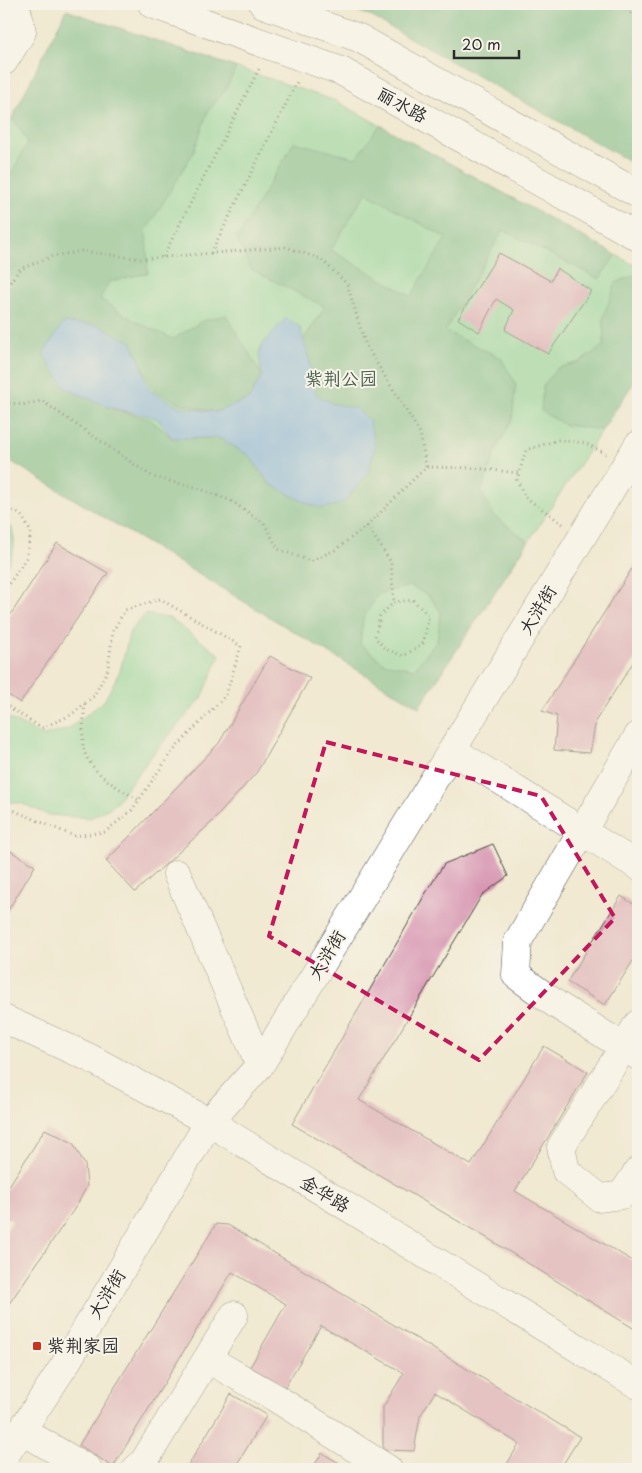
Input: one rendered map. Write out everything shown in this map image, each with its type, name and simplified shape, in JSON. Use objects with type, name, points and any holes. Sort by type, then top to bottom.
[{"type":"street","name":"丽水路","points":[[152,4],[341,71],[638,237]]},
{"type":"street","points":[[262,4],[359,38],[638,194]]},
{"type":"street","points":[[4,11],[18,14],[22,32],[4,61]]},
{"type":"street","name":"大浒街","points":[[4,1456],[66,1363],[209,1122],[260,1065],[632,455]]},
{"type":"street","points":[[631,1052],[557,1005],[516,975],[518,941],[638,736]]},
{"type":"street","points":[[452,750],[638,866]]},
{"type":"street","points":[[177,874],[260,1065]]},
{"type":"street","name":"金华路","points":[[4,1019],[88,1057],[209,1122],[638,1385]]},
{"type":"street","points":[[638,1024],[631,1052],[561,1147],[566,1171],[600,1198],[622,1195],[638,1171]]},
{"type":"street","points":[[136,1469],[143,1462],[234,1315]]},
{"type":"street","points":[[208,1359],[274,1397],[388,1469]]},
{"type":"street","points":[[21,1430],[88,1469]]},
{"type":"path","points":[[618,4],[638,18]]},
{"type":"path","points":[[163,257],[270,46]]},
{"type":"path","points":[[210,254],[309,60]]},
{"type":"path","points":[[4,290],[20,269],[53,256],[82,251],[141,259],[286,247],[321,259],[347,284],[366,346],[420,433],[426,467]]},
{"type":"path","points":[[4,402],[22,406],[42,401],[153,477],[198,488],[231,501],[264,523],[278,549],[310,561],[335,550],[367,526],[426,467],[474,468],[519,473]]},
{"type":"path","points":[[582,538],[525,497],[517,480],[526,450],[558,440],[585,443],[632,455]]},
{"type":"path","points":[[4,506],[21,515],[31,532],[26,558],[4,592]]},
{"type":"path","points":[[367,526],[391,562],[394,602],[380,616],[375,637],[385,649],[404,656],[423,643],[429,616],[413,600],[394,602]]},
{"type":"path","points":[[4,704],[42,728],[71,715],[94,696],[108,669],[113,631],[125,610],[160,600],[241,646],[226,695],[172,752],[132,810],[105,832],[74,836],[15,811],[4,812]]},
{"type":"path","points":[[85,704],[84,750],[96,770],[114,785],[139,800]]},
{"type":"path","points":[[4,1132],[6,1136],[4,1144]]},
{"type":"highlighted area","points":[[326,742],[541,796],[615,918],[479,1060],[269,936]]},
{"type":"green space","points":[[340,4],[633,4],[638,8],[638,166],[372,17]]},
{"type":"green space","name":"紫荆公园","points":[[66,10],[336,101],[638,267],[638,376],[419,707],[4,457],[4,132],[17,110]]},
{"type":"green space","name":"紫荆公园","points":[[66,10],[236,68],[225,91],[208,111],[193,153],[146,231],[148,273],[109,282],[100,299],[135,321],[173,339],[202,321],[226,315],[262,375],[249,399],[216,412],[179,403],[153,389],[131,342],[111,408],[151,420],[172,438],[219,438],[250,456],[292,387],[297,349],[325,307],[251,269],[237,239],[294,142],[356,158],[380,125],[616,255],[599,279],[503,230],[445,331],[501,358],[516,384],[512,420],[498,446],[481,491],[494,516],[528,541],[419,707],[4,457],[4,188],[28,142],[12,118]],"holes":[[[366,193],[446,238],[411,296],[331,250]],[[410,586],[429,596],[441,612],[437,641],[414,669],[384,663],[360,644],[363,619],[378,594]]]},
{"type":"green space","points":[[638,273],[638,376],[602,430],[565,425],[541,411],[543,386],[557,368],[580,362],[604,345],[603,317],[616,283]]},
{"type":"green space","points":[[4,523],[12,528],[14,545],[12,555],[4,571]]},
{"type":"green space","points":[[146,614],[169,618],[220,655],[202,698],[153,754],[113,806],[90,818],[48,815],[23,804],[4,801],[4,716],[44,736],[68,729],[104,701],[120,671],[130,631]]},
{"type":"water","points":[[286,318],[300,327],[310,363],[311,384],[318,396],[334,404],[355,408],[369,420],[375,446],[368,473],[344,502],[333,506],[320,508],[304,502],[270,484],[250,456],[219,438],[172,438],[157,418],[111,408],[65,388],[43,354],[63,323],[98,325],[131,342],[141,364],[149,390],[180,407],[216,412],[249,399],[262,375],[259,354],[262,345]]},
{"type":"building","points":[[499,253],[551,281],[557,268],[591,291],[548,354],[505,330],[514,310],[496,299],[479,332],[458,319]]},
{"type":"building","points":[[57,543],[108,573],[20,703],[4,692],[4,625]]},
{"type":"building","points":[[638,559],[638,655],[596,720],[590,753],[554,750],[557,716],[542,711]]},
{"type":"building","points":[[270,656],[310,678],[257,772],[212,822],[135,892],[106,861],[219,743]]},
{"type":"building","points":[[493,844],[508,876],[482,895],[359,1100],[471,1165],[544,1046],[588,1072],[515,1191],[638,1264],[638,1331],[487,1238],[292,1124],[444,864]]},
{"type":"building","points":[[4,847],[35,866],[4,917]]},
{"type":"building","points":[[621,896],[638,907],[638,953],[605,1005],[567,982]]},
{"type":"building","points":[[45,1129],[73,1143],[85,1165],[87,1186],[77,1205],[4,1311],[4,1234],[12,1221],[4,1216],[4,1194]]},
{"type":"building","points":[[216,1224],[228,1225],[580,1437],[560,1469],[504,1469],[519,1444],[435,1392],[420,1416],[414,1451],[383,1450],[383,1407],[404,1373],[321,1326],[285,1387],[250,1367],[286,1304],[232,1272],[113,1467],[79,1445]]},
{"type":"building","points":[[231,1394],[267,1415],[234,1469],[186,1469]]},
{"type":"building","points":[[322,1453],[350,1469],[312,1469]]},
{"type":"place","name":"紫荆家园","points":[[37,1346]]}]
